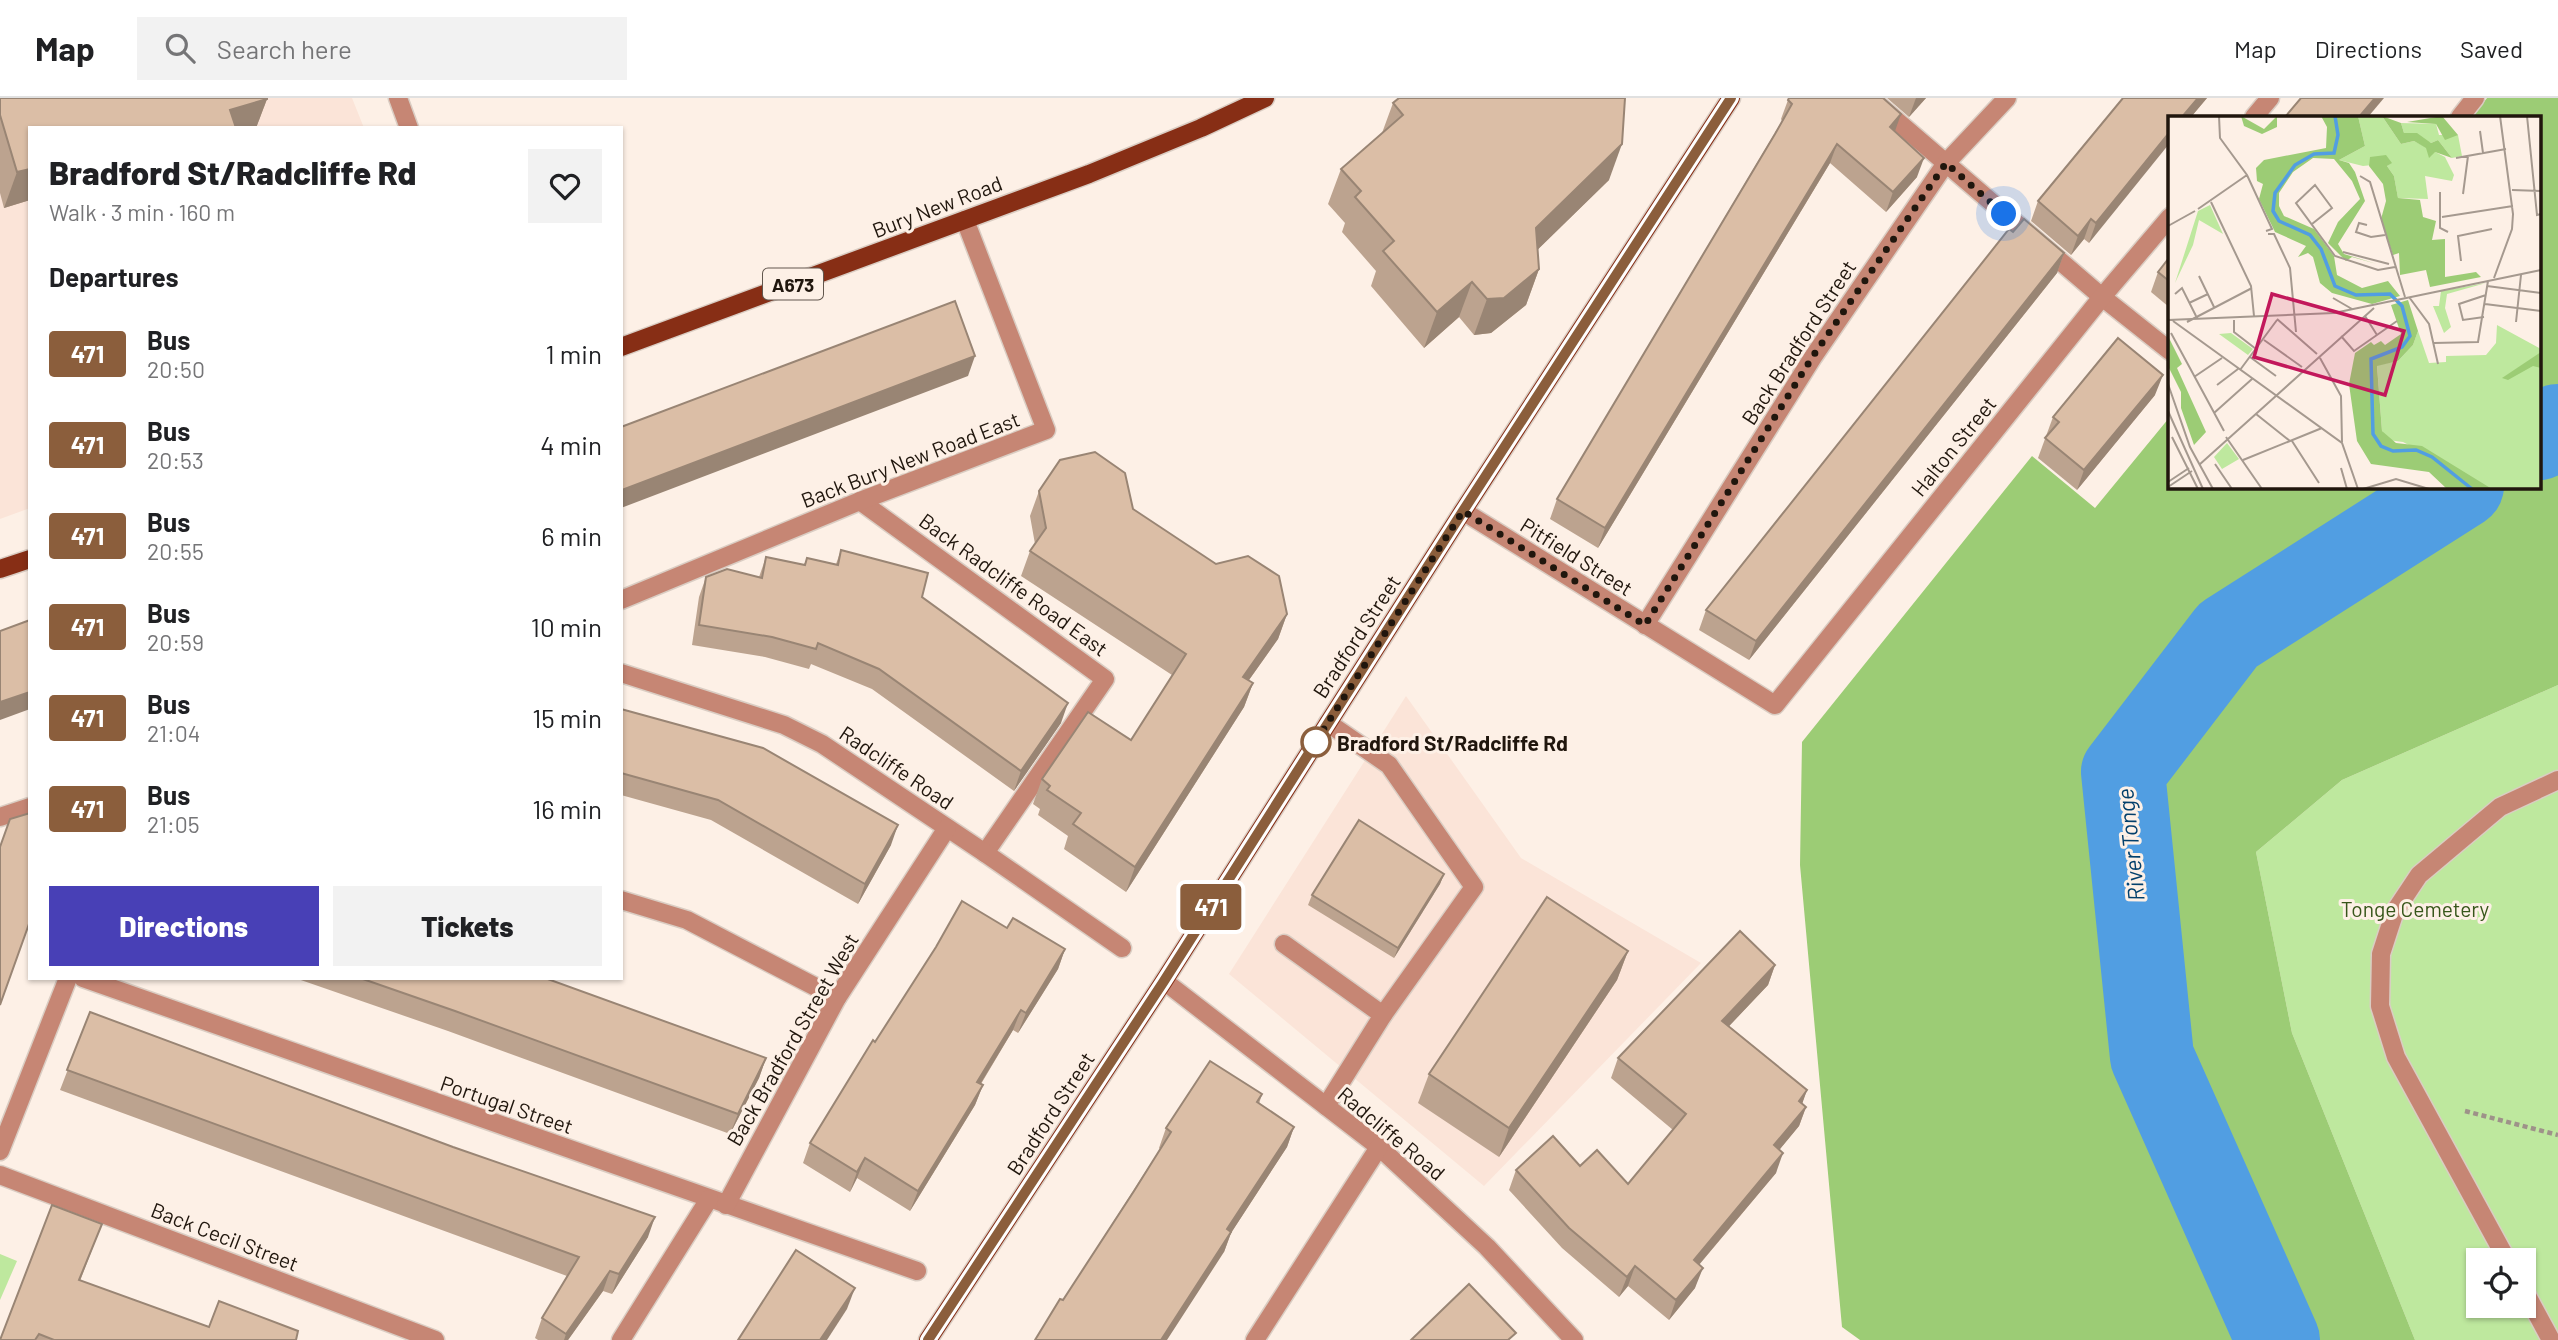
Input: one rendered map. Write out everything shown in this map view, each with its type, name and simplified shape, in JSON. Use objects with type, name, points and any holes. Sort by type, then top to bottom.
[{"type":"main road","name":"Bury New Road","points":[[623,346],[1088,174],[1265,98]]},
{"type":"main road","name":"Bradford Street","points":[[928,1340],[1164,981],[1463,511],[1731,98]]},
{"type":"main road","points":[[0,569],[28,560]]},
{"type":"street","points":[[398,98],[408,126]]},
{"type":"street","points":[[1870,98],[2168,351]]},
{"type":"street","name":"Back Bradford Street","points":[[1645,625],[1813,356],[1946,163],[2007,98]]},
{"type":"street","points":[[2254,116],[2270,98]]},
{"type":"street","points":[[2461,116],[2475,98]]},
{"type":"street","name":"Halton Street","points":[[1774,705],[2168,218]]},
{"type":"street","name":"Back Bury New Road East","points":[[623,599],[860,501],[1046,430],[965,220]]},
{"type":"street","name":"Back Radcliffe Road East","points":[[860,501],[1105,679],[985,853]]},
{"type":"street","name":"Pitfield Street","points":[[1463,511],[1774,705]]},
{"type":"street","name":"Radcliffe Road","points":[[625,674],[784,725],[822,744],[1122,948]]},
{"type":"street","points":[[1326,1106],[1382,1014],[1474,887],[1389,765],[1328,723]]},
{"type":"street","points":[[2500,1248],[2396,1057],[2380,1006],[2381,954],[2395,911],[2419,875],[2500,807],[2558,780]]},
{"type":"street","points":[[0,817],[28,808]]},
{"type":"street","name":"Back Bradford Street West","points":[[621,1340],[717,1202],[837,998],[947,828]]},
{"type":"street","points":[[623,901],[687,920],[837,998]]},
{"type":"street","points":[[1284,944],[1382,1014]]},
{"type":"street","points":[[0,1152],[67,980]]},
{"type":"street","name":"Portugal Street","points":[[89,980],[917,1271]]},
{"type":"street","name":"Radcliffe Road","points":[[1164,981],[1379,1147],[1487,1247],[1574,1340]]},
{"type":"street","points":[[1255,1340],[1379,1147]]},
{"type":"street","name":"Back Cecil Street","points":[[0,1175],[435,1340]]},
{"type":"street","points":[[2536,1312],[2551,1340]]},
{"type":"path","points":[[2420,1100],[2558,1135]]},
{"type":"shaded area","points":[[0,98],[352,98],[363,126],[28,126],[28,509],[0,519]]},
{"type":"shaded area","points":[[1406,696],[1521,858],[1701,963],[1484,1186],[1229,974]]},
{"type":"green space","points":[[2487,98],[2558,98],[2558,685],[2342,780],[2256,852],[2292,1033],[2415,1340],[1860,1340],[1842,1327],[1800,865],[1802,742],[2032,456],[2095,508],[2168,419],[2168,488],[2540,488],[2540,116],[2473,116]]},
{"type":"green space","name":"Tonge Cemetery","points":[[2558,685],[2558,1340],[2415,1340],[2292,1033],[2256,852],[2342,780]]},
{"type":"green space","points":[[0,1254],[17,1261],[0,1300]]},
{"type":"building","points":[[0,98],[267,98],[230,110],[235,126],[28,126],[28,169],[17,172],[0,115]]},
{"type":"building","points":[[1399,98],[1625,98],[1622,144],[1536,228],[1539,269],[1504,298],[1487,299],[1472,282],[1437,312],[1383,251],[1394,241],[1355,197],[1361,191],[1341,169],[1403,115],[1393,103]]},
{"type":"building","points":[[1789,98],[1883,98],[1901,114],[1890,127],[1924,158],[1893,192],[1837,144],[1605,528],[1557,499],[1775,134],[1792,104]]},
{"type":"building","points":[[2123,98],[2198,98],[2183,116],[2168,116],[2168,134],[2096,223],[2091,219],[2078,236],[2038,201]]},
{"type":"building","points":[[2301,98],[2375,98],[2360,116],[2286,116]]},
{"type":"building","points":[[2024,219],[2064,253],[1756,641],[1706,610],[2009,229],[2013,232]]},
{"type":"building","points":[[2168,259],[2168,280],[2158,272]]},
{"type":"building","points":[[955,301],[975,356],[623,490],[623,426]]},
{"type":"building","points":[[2118,338],[2163,375],[2084,470],[2045,438],[2059,422],[2053,417]]},
{"type":"building","points":[[1095,452],[1125,473],[1133,509],[1216,564],[1248,556],[1279,576],[1287,614],[1243,677],[1253,683],[1135,867],[1073,824],[1081,813],[1047,790],[1050,786],[1042,779],[1088,712],[1131,740],[1186,654],[1030,551],[1046,528],[1039,491],[1060,460]]},
{"type":"building","points":[[841,550],[928,573],[922,597],[1068,703],[1021,771],[879,669],[818,643],[816,649],[772,637],[699,625],[706,577],[727,569],[762,578],[766,557],[805,565],[807,558],[838,565]]},
{"type":"building","points":[[28,621],[28,693],[0,702],[0,631]]},
{"type":"building","points":[[623,710],[763,748],[898,825],[865,884],[718,800],[623,774]]},
{"type":"building","points":[[28,814],[28,927],[0,1005],[0,847],[10,819]]},
{"type":"building","points":[[1359,820],[1444,874],[1398,948],[1312,895]]},
{"type":"building","points":[[1547,897],[1628,951],[1509,1128],[1429,1074]]},
{"type":"building","points":[[962,901],[1007,928],[1013,918],[1065,949],[1026,1013],[1021,1010],[977,1082],[983,1085],[918,1191],[865,1158],[857,1172],[810,1143],[873,1040],[875,1042],[936,947]]},
{"type":"building","points":[[1740,931],[1775,965],[1722,1021],[1807,1090],[1799,1101],[1806,1107],[1774,1145],[1783,1153],[1694,1260],[1703,1268],[1676,1300],[1635,1266],[1627,1277],[1569,1228],[1516,1170],[1553,1136],[1580,1166],[1597,1150],[1628,1184],[1686,1114],[1618,1058]]},
{"type":"building","points":[[366,980],[551,980],[766,1058],[738,1114]]},
{"type":"building","points":[[90,1012],[453,1147],[655,1217],[619,1274],[610,1271],[566,1334],[542,1318],[579,1257],[67,1070]]},
{"type":"building","points":[[1210,1061],[1262,1094],[1257,1102],[1294,1127],[1227,1229],[1231,1232],[1161,1340],[1035,1340],[1134,1191],[1171,1132],[1166,1128]]},
{"type":"building","points":[[52,1205],[102,1224],[79,1280],[209,1327],[219,1301],[298,1331],[296,1340],[54,1340],[39,1334],[35,1340],[0,1340]]},
{"type":"building","points":[[796,1250],[855,1288],[820,1340],[738,1340]]},
{"type":"building","points":[[1469,1284],[1516,1333],[1508,1340],[1411,1340]]},
{"type":"waterway","name":"River Tonge","points":[[2540,437],[2558,426]]},
{"type":"waterway","name":"River Tonge","points":[[2278,1340],[2152,1057],[2123,772],[2228,635],[2459,488]]},
{"type":"bus line","name":"471","points":[[928,1340],[1164,981],[1463,511],[1731,98]]},
{"type":"place","name":"Bradford St/Radcliffe Rd","points":[[1316,742]]},
{"type":"route","points":[[1316,742],[1313,746],[1463,511],[1645,625],[1813,356],[1946,163],[2004,214]]}]
